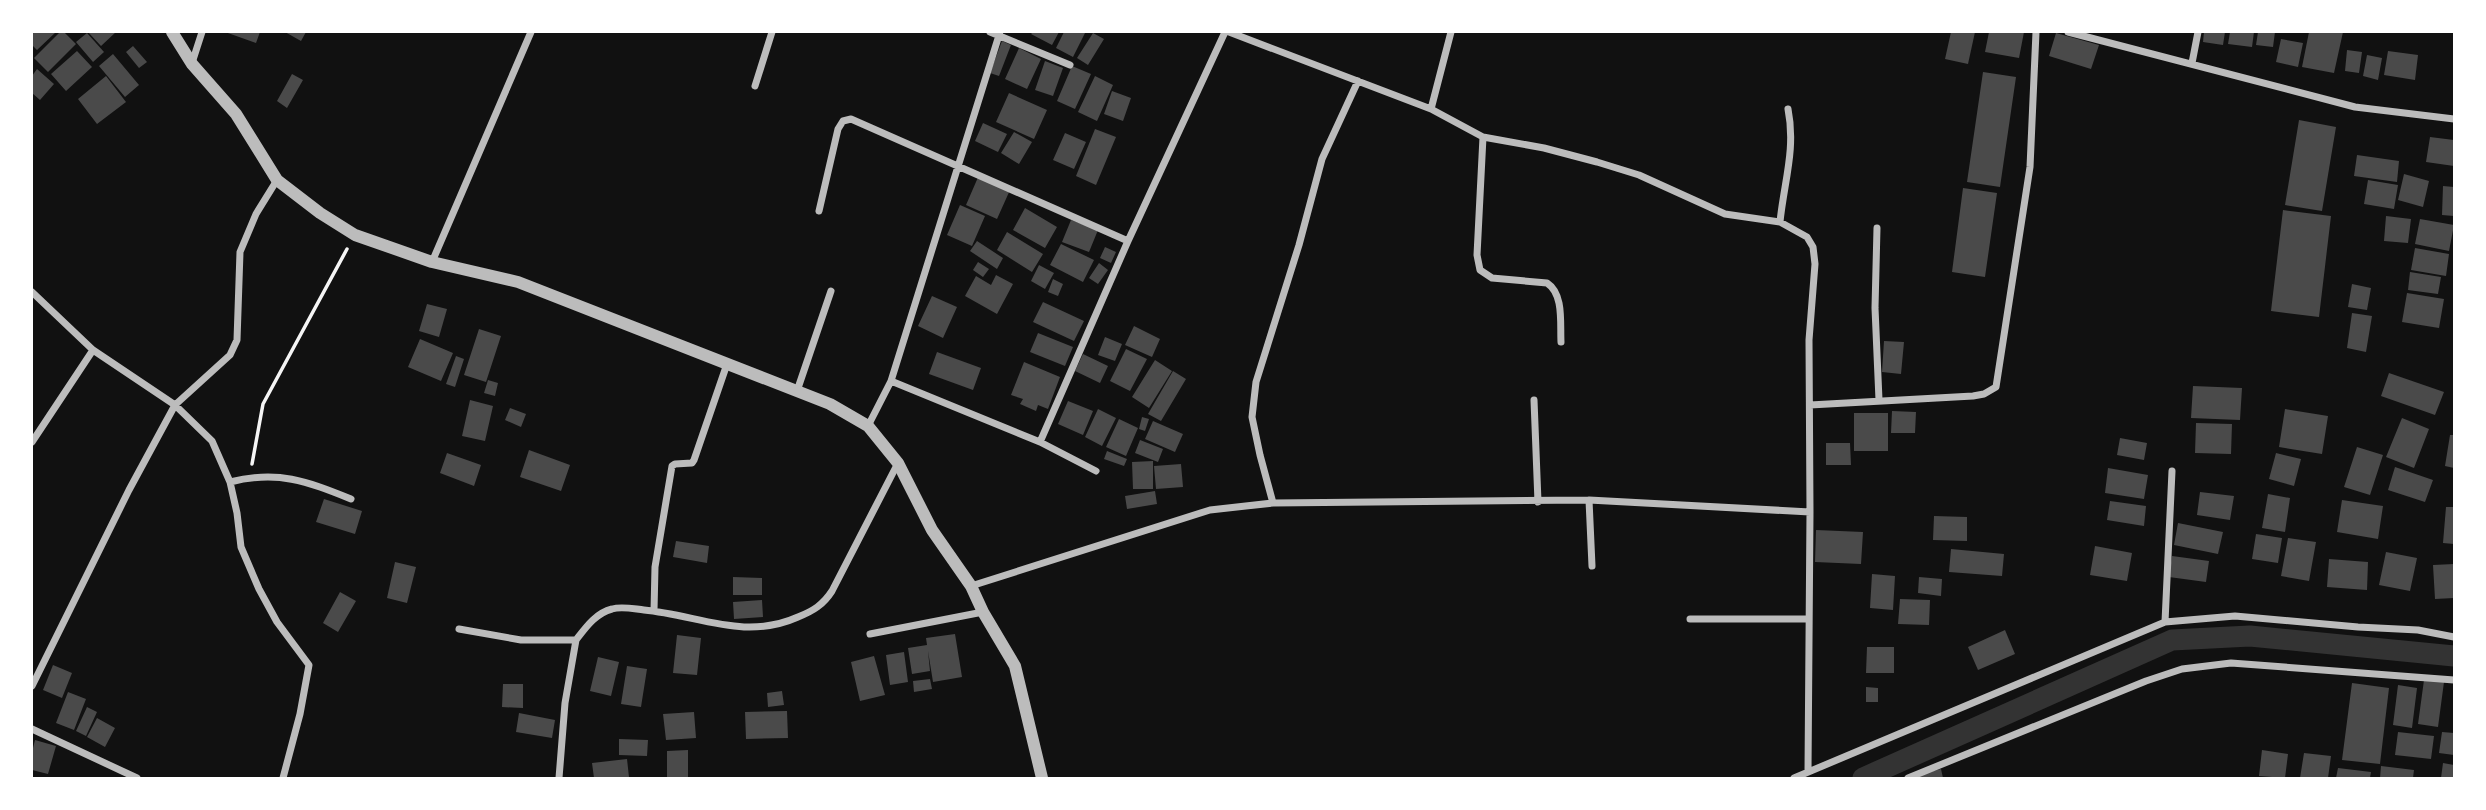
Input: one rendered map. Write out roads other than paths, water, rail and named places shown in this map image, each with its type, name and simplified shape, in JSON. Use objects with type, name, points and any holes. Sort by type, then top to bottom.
[{"type":"street","points":[[172,32],[192,64],[236,114],[276,180],[320,213],[355,234],[432,262],[517,282],[830,404],[868,426],[898,463],[932,530],[971,586],[1015,666],[1042,779]]},
{"type":"street","points":[[192,64],[202,32]]},
{"type":"street","points":[[432,262],[531,32]]},
{"type":"street","points":[[755,86],[772,32]]},
{"type":"street","points":[[990,32],[999,33],[1070,65]]},
{"type":"street","points":[[1040,442],[1128,241],[1227,32],[1431,109],[1482,137],[1544,148],[1639,175],[1726,214],[1780,222],[1807,237],[1813,247],[1815,264],[1808,340],[1808,772]]},
{"type":"street","points":[[1431,109],[1451,32]]},
{"type":"street","points":[[1810,405],[1973,396],[1984,394],[1996,387],[2031,167],[2036,32]]},
{"type":"street","points":[[2068,32],[2355,107],[2455,119]]},
{"type":"street","points":[[2192,63],[2198,32]]},
{"type":"street","points":[[868,426],[891,381],[999,33]]},
{"type":"street","points":[[1273,503],[1252,417],[1256,382],[1299,245],[1322,159],[1359,82]]},
{"type":"street","points":[[1780,222],[1792,151],[1792,128],[1788,109]]},
{"type":"street","points":[[820,211],[838,129],[843,121],[851,119],[1128,241]]},
{"type":"street","points":[[1482,137],[1477,255],[1480,270],[1492,278],[1547,283],[1554,287],[1559,298],[1561,342]]},
{"type":"street","points":[[32,686],[129,490],[175,405],[230,355],[237,340],[240,252],[276,180]]},
{"type":"street","points":[[1877,228],[1875,308],[1879,400]]},
{"type":"street","points":[[797,391],[831,291]]},
{"type":"street","points":[[32,292],[93,350],[175,405],[212,441],[230,482],[241,547],[259,589],[277,622],[309,665],[300,714],[283,779]]},
{"type":"street","points":[[32,442],[93,350]]},
{"type":"street","points":[[654,611],[654,566],[672,466],[689,464],[694,460],[727,364]]},
{"type":"street","points":[[891,381],[1040,442],[1096,471]]},
{"type":"street","points":[[1534,400],[1538,502]]},
{"type":"street","points":[[559,779],[565,703],[576,640],[592,620],[610,609],[621,607],[713,624],[751,627],[787,622],[814,610],[832,591],[898,463]]},
{"type":"street","points":[[2165,622],[2172,471]]},
{"type":"street","points":[[230,482],[249,477],[304,480],[351,499]]},
{"type":"street","points":[[971,586],[1210,510],[1273,503],[1589,500],[1810,512]]},
{"type":"street","points":[[1589,500],[1592,566]]},
{"type":"street","points":[[870,634],[983,612]]},
{"type":"street","points":[[1794,779],[2165,622],[2235,616],[2418,631],[2455,637]]},
{"type":"street","points":[[1690,619],[1809,619]]},
{"type":"street","points":[[459,629],[521,640],[576,640]]},
{"type":"street","points":[[1909,778],[2146,681],[2182,669],[2231,663],[2455,680]]},
{"type":"street","points":[[32,729],[137,779]]},
{"type":"waterway","points":[[1863,778],[2172,640],[2250,636],[2454,656]]}]
